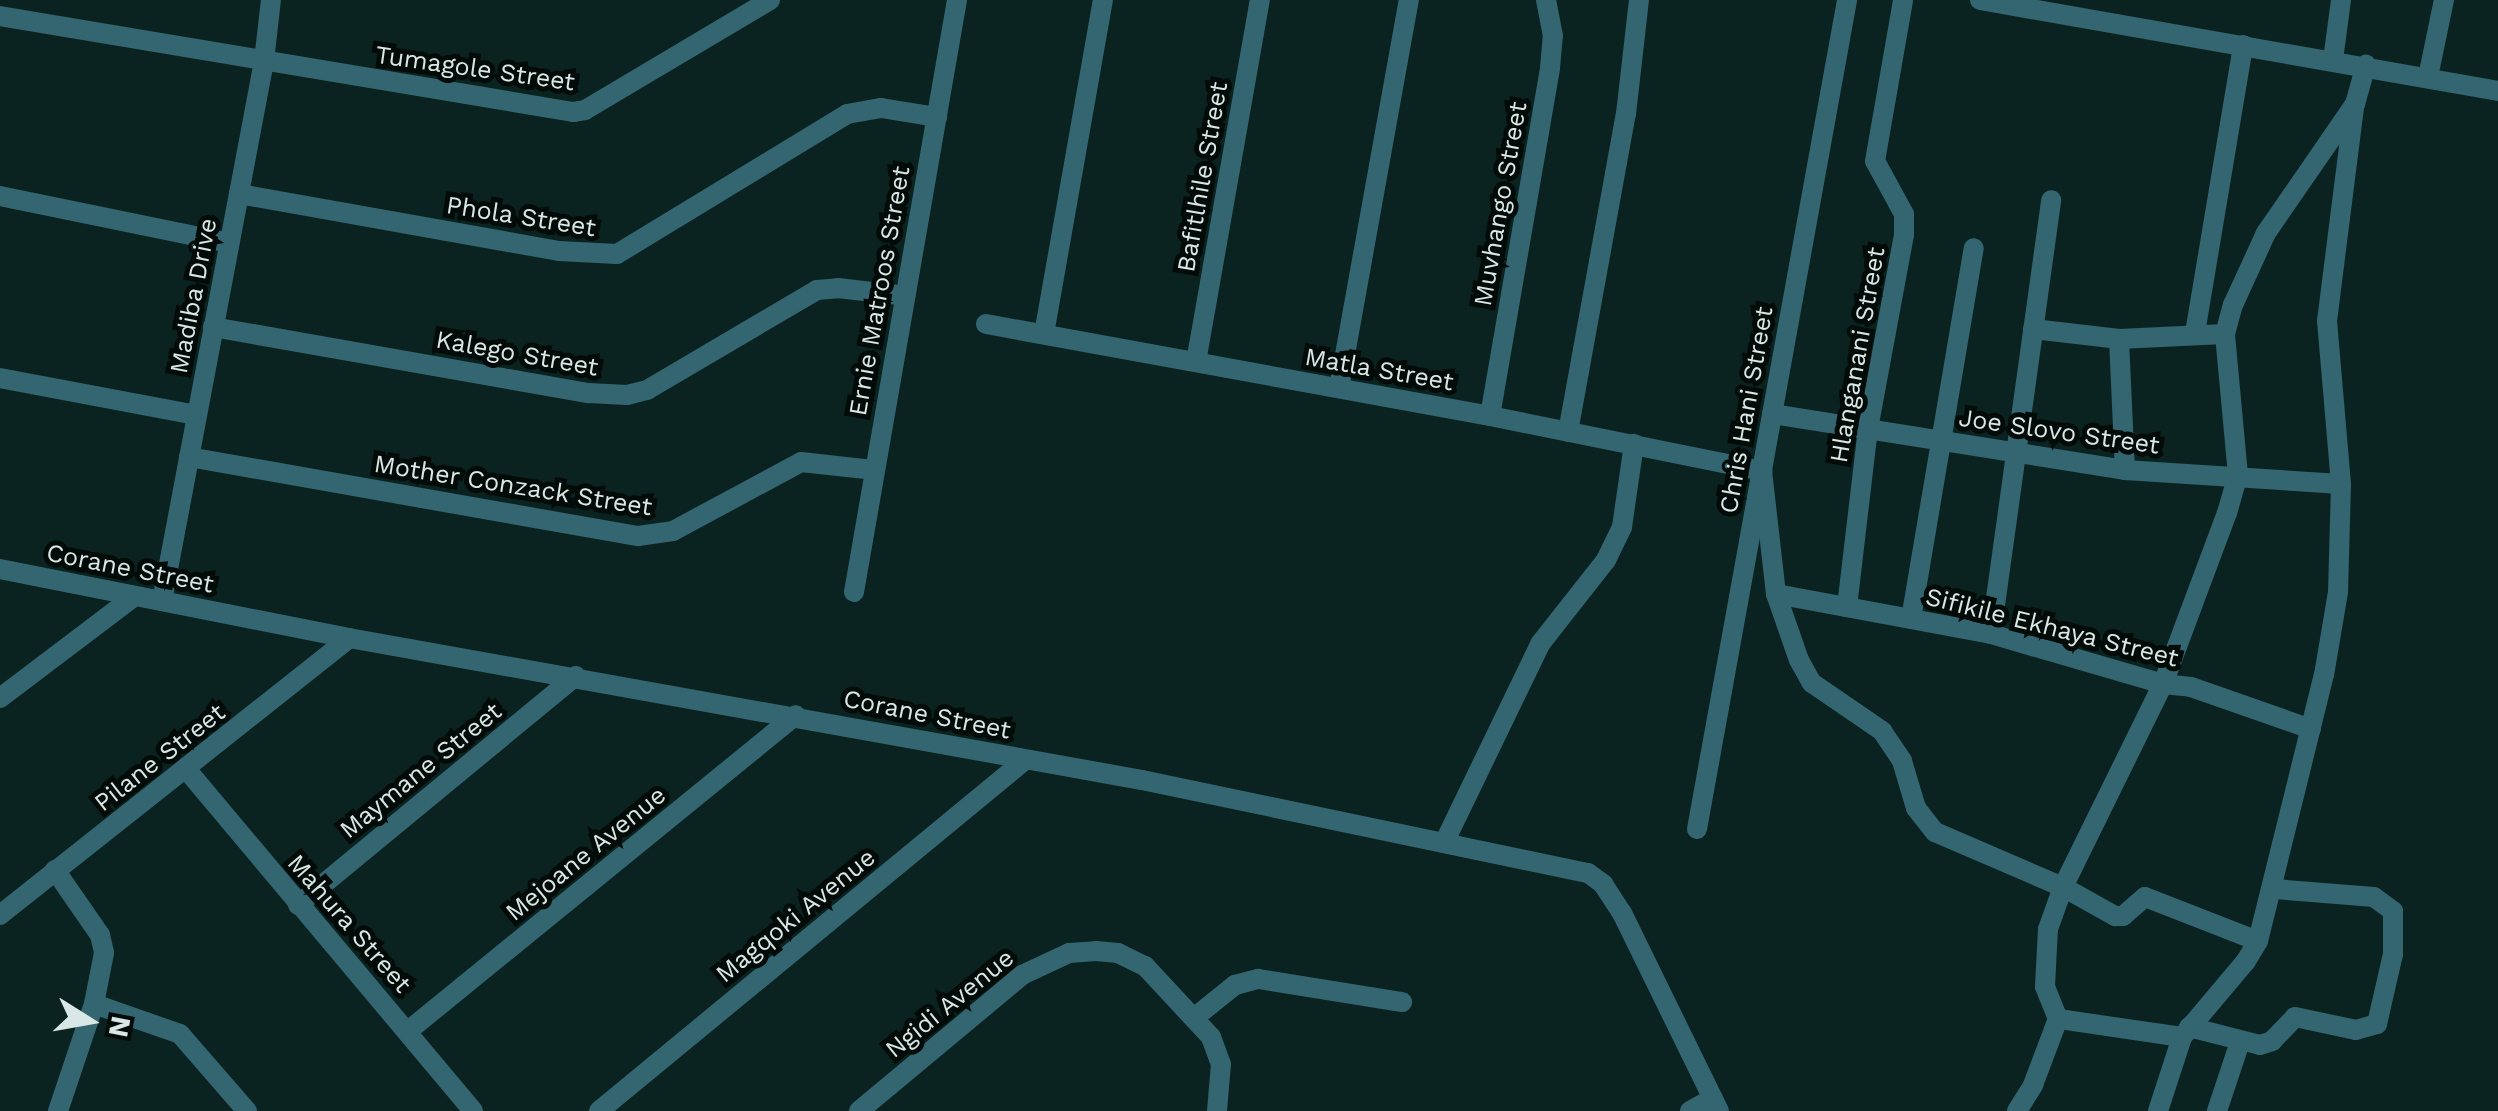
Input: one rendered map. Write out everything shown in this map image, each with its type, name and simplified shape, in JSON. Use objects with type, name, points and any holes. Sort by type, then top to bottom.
[{"type":"street","name":"Madiba Drive","points":[[162,600],[264,61],[272,0]]},
{"type":"street","name":"Tumagole Street","points":[[0,16],[573,112],[770,0]]},
{"type":"street","name":"Ernie Matroos Street","points":[[854,592],[957,0]]},
{"type":"street","points":[[1044,334],[1103,0]]},
{"type":"street","name":"Bafitlhile Street","points":[[1196,362],[1260,0]]},
{"type":"street","points":[[1339,388],[1409,0]]},
{"type":"street","name":"Muvhango Street","points":[[1490,416],[1550,68],[1553,36],[1546,0]]},
{"type":"street","points":[[1568,432],[1626,114],[1639,0]]},
{"type":"street","name":"Chris Hani Street","points":[[1696,829],[1847,0]]},
{"type":"street","name":"Hlanganani Street","points":[[1848,608],[1868,429],[1904,235],[1904,214],[1875,161],[1902,0]]},
{"type":"street","points":[[1980,0],[2102,11],[2243,45],[2498,90]]},
{"type":"street","points":[[2333,60],[2342,0]]},
{"type":"street","points":[[2428,77],[2444,0]]},
{"type":"street","points":[[2195,334],[2243,45]]},
{"type":"street","points":[[2158,1111],[2186,1032],[2258,941],[2311,728],[2338,592],[2341,484],[2328,321],[2354,104],[2366,65]]},
{"type":"street","points":[[2017,1111],[2033,1086],[2058,1020],[2050,1005],[2045,967],[2048,929],[2063,887],[2162,684],[2211,560],[2238,475],[2225,334],[2239,289],[2266,233],[2354,104]]},
{"type":"street","name":"Phola Street","points":[[239,194],[558,251],[617,254],[847,114],[881,108],[937,117]]},
{"type":"street","points":[[0,196],[229,243]]},
{"type":"street","points":[[1991,634],[2051,200]]},
{"type":"street","points":[[1910,619],[1974,248]]},
{"type":"street","name":"Kalego Street","points":[[213,326],[588,393],[627,395],[647,390],[817,290],[838,288],[906,296]]},
{"type":"street","name":"Matla Street","points":[[986,324],[1490,416],[1762,471]]},
{"type":"street","points":[[2033,329],[2119,339],[2225,334]]},
{"type":"street","points":[[2119,339],[2125,470]]},
{"type":"street","points":[[0,378],[196,414]]},
{"type":"street","name":"Joe Slovo Street","points":[[1772,414],[2125,470],[2341,484]]},
{"type":"street","points":[[1444,843],[1540,644],[1606,560],[1622,527],[1634,444]]},
{"type":"street","name":"Mother Conzack Street","points":[[189,457],[638,536],[672,532],[801,462],[873,470]]},
{"type":"street","points":[[1762,471],[1776,594],[1799,660],[1812,683],[1882,731],[1902,761],[1916,808],[1935,832],[2063,887],[2114,916],[2123,916],[2146,897],[2258,941]]},
{"type":"street","name":"Corane Street","points":[[0,568],[350,638],[796,715],[1588,873],[1603,884],[1622,913],[1716,1104]]},
{"type":"street","name":"Sifikile Ekhaya Street","points":[[1776,594],[1991,634],[2162,684],[2191,687],[2311,728]]},
{"type":"street","points":[[0,698],[135,596]]},
{"type":"street","name":"Pilane Street","points":[[0,915],[350,638]]},
{"type":"street","name":"Maymane Street","points":[[298,905],[576,676]]},
{"type":"street","name":"Mejoane Avenue","points":[[408,1031],[796,715]]},
{"type":"street","name":"Magqoki Avenue","points":[[599,1111],[1025,760]]},
{"type":"street","name":"Mahura Street","points":[[187,770],[473,1111]]},
{"type":"street","points":[[55,870],[100,935],[104,953],[94,1004],[58,1111]]},
{"type":"street","points":[[2058,1020],[2266,1044],[2296,1017],[2356,1030],[2378,1024],[2396,924],[2386,902],[2338,891],[2274,889]]},
{"type":"street","name":"Ngidi Avenue","points":[[860,1111],[1022,975],[1069,953],[1118,954],[1145,966],[1195,1016],[1211,1037],[1221,1064],[1217,1111]]},
{"type":"street","points":[[1195,1016],[1236,985],[1258,978],[1402,1002]]},
{"type":"street","points":[[94,1004],[180,1034],[247,1111]]},
{"type":"street","points":[[2217,1111],[2240,1042]]},
{"type":"street","points":[[1690,1111],[1716,1104]]}]
